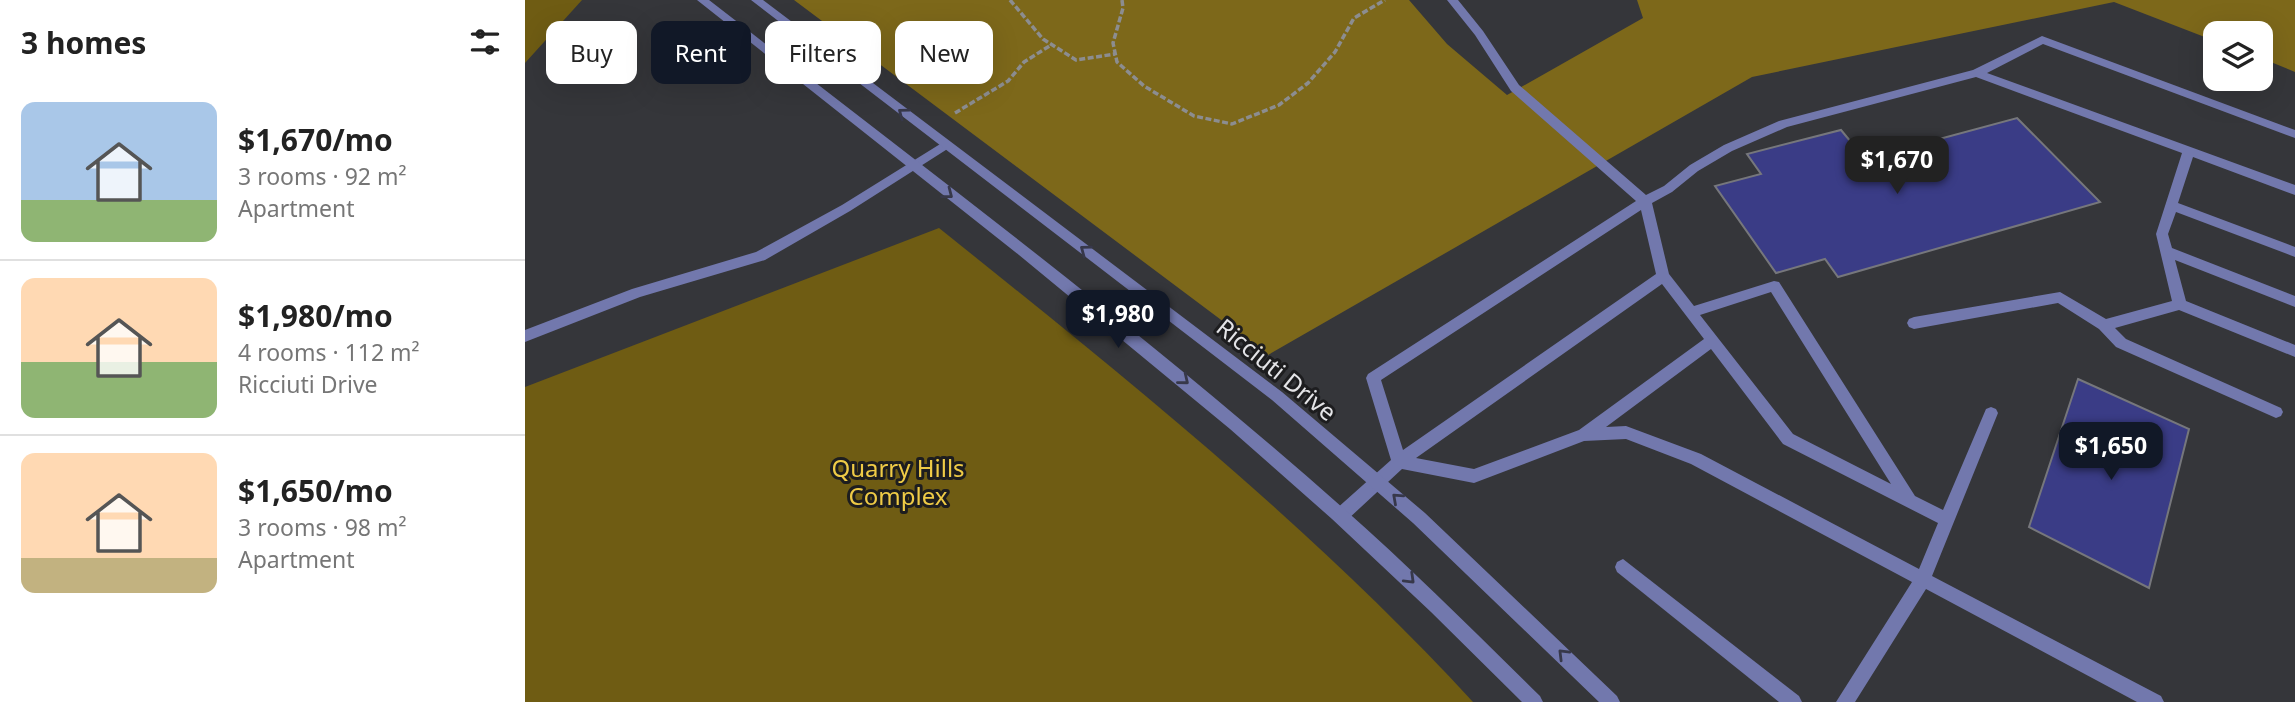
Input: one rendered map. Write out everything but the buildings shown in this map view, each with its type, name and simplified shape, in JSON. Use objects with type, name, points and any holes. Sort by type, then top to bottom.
[{"type":"street","points":[[702,0],[1225,413],[1342,515],[1534,702]]},
{"type":"street","name":"Ricciuti Drive","points":[[756,0],[1245,371],[1378,481],[1507,600],[1611,702]]},
{"type":"street","points":[[1452,0],[1479,33],[1515,88],[1645,201],[1663,276],[1788,439],[1947,520]]},
{"type":"street","points":[[1399,462],[1373,378],[1645,201],[1668,189],[1694,168],[1728,148],[1783,124],[1977,73],[2042,40],[2295,134]]},
{"type":"street","points":[[1977,73],[2295,190]]},
{"type":"street","points":[[525,336],[637,293],[760,256],[846,208],[945,145]]},
{"type":"street","points":[[2180,304],[2162,234],[2189,151]]},
{"type":"street","points":[[2171,205],[2295,252]]},
{"type":"street","points":[[2167,251],[2295,302]]},
{"type":"street","points":[[1342,515],[1399,462],[1663,276]]},
{"type":"street","points":[[1691,312],[1774,286],[1910,500]]},
{"type":"street","points":[[1915,323],[2060,297],[2104,325],[2121,343],[2276,412]]},
{"type":"street","points":[[2104,325],[2180,304],[2295,351]]},
{"type":"street","points":[[1399,462],[1474,476],[1584,435],[1712,341]]},
{"type":"street","points":[[1845,702],[1923,579],[1991,413]]},
{"type":"street","points":[[1584,435],[1626,432],[1696,458],[2155,702]]},
{"type":"street","points":[[1623,566],[1793,702]]},
{"type":"path","points":[[1010,0],[1043,39],[1076,61],[1115,54]]},
{"type":"path","points":[[1122,0],[1123,8],[1113,43],[1117,62],[1144,86],[1194,116],[1232,124],[1279,104],[1308,83],[1335,52],[1355,18],[1384,0]]},
{"type":"path","points":[[955,113],[1008,81],[1024,62],[1051,45]]},
{"type":"green space","points":[[525,0],[582,0],[563,21],[546,21],[546,40],[525,63]]},
{"type":"green space","name":"Quarry Hills Complex","points":[[939,228],[1147,397],[1282,514],[1411,637],[1473,702],[525,702],[525,387]]},
{"type":"shaded area","points":[[794,0],[1409,0],[1447,44],[1507,95],[1643,18],[1637,0],[2295,0],[2295,72],[2273,63],[2273,21],[2203,21],[2203,36],[2114,2],[1752,77],[1268,355],[906,84],[993,84],[993,21],[895,21],[895,76],[881,65],[881,21],[822,21]]}]
